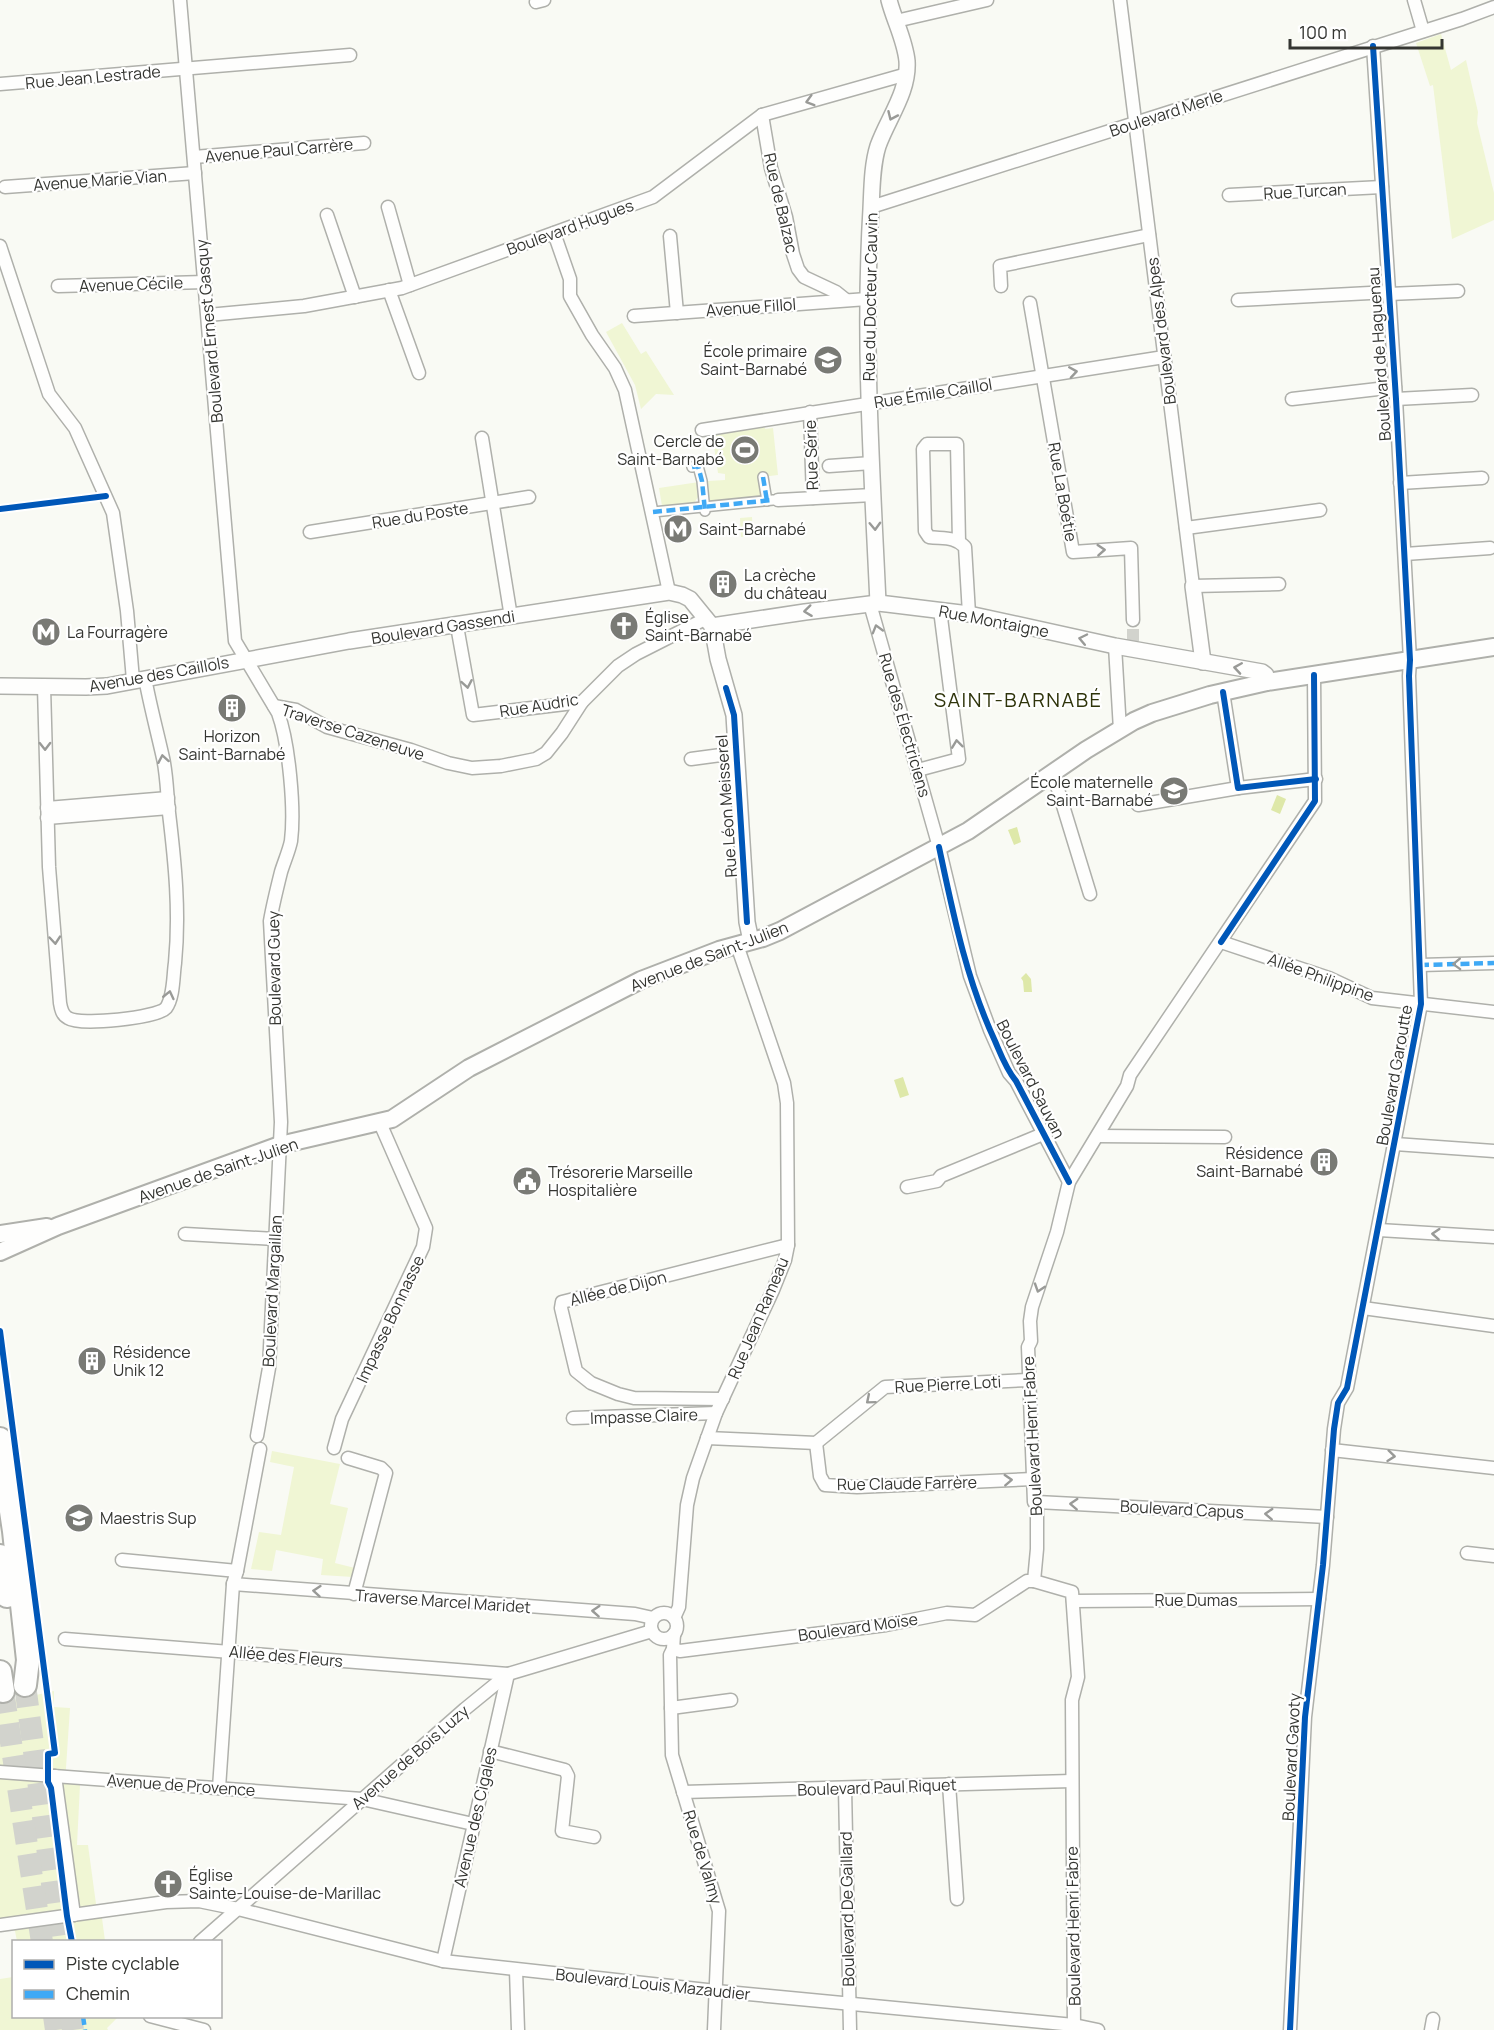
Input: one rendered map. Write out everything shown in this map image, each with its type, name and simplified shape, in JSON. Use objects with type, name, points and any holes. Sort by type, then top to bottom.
[{"type":"highway","points":[[0,1439],[14,1531],[28,1660],[7,1683]]},
{"type":"highway","points":[[0,1556],[7,1683]]},
{"type":"main road","name":"Avenue de Saint-Julien","points":[[0,1252],[58,1226],[280,1145],[392,1119],[469,1068],[641,980],[692,960],[780,931],[939,847],[987,820],[1053,773],[1120,730],[1152,713],[1222,692],[1267,682],[1494,647]]},
{"type":"main road","name":"Avenue de Saint-Julien","points":[[0,1234],[58,1226]]},
{"type":"street","name":"Boulevard Ernest Gasquy","points":[[180,0],[235,637],[236,645],[245,660]]},
{"type":"street","name":"Rue du Docteur Cauvin","points":[[874,604],[867,299],[871,207],[875,159],[903,90],[907,74],[907,60],[889,0]]},
{"type":"street","points":[[896,21],[987,0]]},
{"type":"street","name":"Boulevard des Alpes","points":[[1120,0],[1203,662]]},
{"type":"street","points":[[1414,0],[1423,31]]},
{"type":"street","name":"Boulevard Merle","points":[[871,207],[1494,7]]},
{"type":"street","name":"Boulevard de Haguenau","points":[[1373,46],[1396,393],[1410,660]]},
{"type":"street","name":"Rue Jean Lestrade","points":[[0,84],[350,55]]},
{"type":"street","name":"Boulevard Hugues","points":[[208,315],[304,306],[410,285],[653,197],[762,114],[907,74]]},
{"type":"street","name":"Rue de Balzac","points":[[762,114],[771,168],[786,217],[798,269],[804,278],[836,292],[846,300]]},
{"type":"street","name":"Avenue Paul Carrère","points":[[194,158],[364,143]]},
{"type":"street","name":"Avenue Marie Vian","points":[[5,187],[195,173]]},
{"type":"street","name":"Rue Turcan","points":[[1229,195],[1382,187]]},
{"type":"street","points":[[388,207],[410,285]]},
{"type":"street","points":[[327,215],[355,297]]},
{"type":"street","points":[[554,233],[570,279],[570,296],[592,335],[615,368],[625,390],[669,592],[690,599],[709,622]]},
{"type":"street","points":[[1001,286],[1000,266],[1149,235]]},
{"type":"street","points":[[670,236],[677,313]]},
{"type":"street","points":[[0,246],[49,394],[75,428],[113,513],[139,679],[163,759],[176,871],[175,961],[171,994],[167,1007],[160,1012],[79,1022],[69,1019],[62,1013],[49,867],[44,687]]},
{"type":"street","name":"Avenue Cécile","points":[[58,286],[205,282]]},
{"type":"street","points":[[389,290],[419,373]]},
{"type":"street","points":[[1238,300],[1458,291]]},
{"type":"street","name":"Avenue Fillol","points":[[634,316],[867,299]]},
{"type":"street","name":"Rue La Boétie","points":[[1030,303],[1073,552],[1131,548],[1133,620]]},
{"type":"street","name":"Rue Émile Caillol","points":[[702,430],[1164,357]]},
{"type":"street","points":[[1292,399],[1396,393],[1472,395]]},
{"type":"street","name":"Rue Série","points":[[810,412],[813,498]]},
{"type":"street","points":[[482,438],[511,617]]},
{"type":"street","points":[[959,542],[957,444],[927,444],[923,449],[925,531],[929,537],[950,538],[959,542],[966,551],[969,614]]},
{"type":"street","points":[[829,466],[872,463]]},
{"type":"street","points":[[692,467],[698,466],[705,509]]},
{"type":"street","points":[[653,512],[773,501],[763,477]]},
{"type":"street","points":[[1400,483],[1482,478]]},
{"type":"street","name":"Rue Série","points":[[773,501],[873,495]]},
{"type":"street","name":"Rue du Poste","points":[[310,532],[529,497]]},
{"type":"street","points":[[1186,528],[1320,510]]},
{"type":"street","points":[[1405,554],[1490,548]]},
{"type":"street","points":[[1193,586],[1279,584]]},
{"type":"street","name":"Boulevard Gassendi","points":[[245,660],[349,641],[669,592]]},
{"type":"street","name":"Rue Montaigne","points":[[709,622],[874,604],[940,610],[969,614],[1115,646],[1133,645],[1203,662],[1262,672],[1266,675],[1267,682]]},
{"type":"street","name":"Rue des Électriciens","points":[[874,604],[939,847]]},
{"type":"street","points":[[918,770],[959,759],[940,610]]},
{"type":"street","name":"Rue Léon Meisserel","points":[[709,622],[734,715],[747,922],[744,943]]},
{"type":"street","name":"Rue Audric","points":[[457,626],[473,715],[582,702],[618,666],[636,654],[709,622]]},
{"type":"street","points":[[1115,646],[1120,730]]},
{"type":"street","name":"Avenue des Caillols","points":[[0,686],[107,686],[245,660]]},
{"type":"street","name":"Boulevard Guey","points":[[245,660],[274,706],[283,726],[291,796],[291,841],[274,896],[270,921],[281,1122],[280,1145]]},
{"type":"street","name":"Boulevard Garoutte","points":[[1332,1450],[1338,1403],[1347,1388],[1421,1004],[1410,660]]},
{"type":"street","name":"Boulevard Henri Fabre","points":[[1034,1581],[1037,1502],[1034,1502],[1028,1347],[1031,1341],[1032,1307],[1057,1232],[1069,1182],[1127,1086],[1130,1075],[1315,801],[1314,675]]},
{"type":"street","points":[[1222,692],[1239,788]]},
{"type":"street","name":"Traverse Cazeneuve","points":[[274,706],[296,710],[327,727],[472,768],[501,766],[536,759],[546,753],[582,702]]},
{"type":"street","points":[[691,759],[736,753]]},
{"type":"street","points":[[1053,773],[1090,894]]},
{"type":"street","points":[[1138,805],[1239,788],[1316,779]]},
{"type":"street","points":[[47,813],[168,803]]},
{"type":"street","name":"Boulevard Sauvan","points":[[939,847],[958,934],[978,1001],[1009,1073],[1016,1081],[1069,1182]]},
{"type":"street","name":"Allée Philippine","points":[[1221,942],[1329,978],[1372,998],[1494,1012]]},
{"type":"street","name":"Rue Jean Rameau","points":[[674,1618],[679,1607],[687,1505],[693,1478],[716,1413],[773,1290],[785,1260],[788,1245],[788,1103],[744,943]]},
{"type":"street","points":[[1420,965],[1494,963]]},
{"type":"street","name":"Impasse Bonnasse","points":[[334,1448],[342,1419],[423,1247],[426,1228],[380,1123]]},
{"type":"street","points":[[907,1187],[938,1181],[941,1176],[1043,1134]]},
{"type":"street","points":[[1098,1136],[1225,1137]]},
{"type":"street","points":[[1395,1144],[1494,1151]]},
{"type":"street","name":"Boulevard Margaillan","points":[[257,1436],[268,1368],[280,1145]]},
{"type":"street","points":[[1379,1230],[1494,1238]]},
{"type":"street","points":[[185,1234],[274,1239]]},
{"type":"street","name":"Allée de Dijon","points":[[723,1399],[634,1398],[591,1383],[576,1371],[561,1308],[562,1302],[788,1245]]},
{"type":"street","points":[[1363,1308],[1494,1326]]},
{"type":"street","name":"Rue Pierre Loti","points":[[816,1443],[885,1387],[1028,1380]]},
{"type":"street","name":"Impasse Claire","points":[[573,1418],[716,1413]]},
{"type":"street","points":[[707,1438],[816,1443]]},
{"type":"street","name":"Rue Claude Farrère","points":[[816,1443],[820,1476],[825,1485],[857,1488],[1033,1479]]},
{"type":"street","points":[[219,1788],[233,1584],[260,1449]]},
{"type":"street","points":[[1332,1450],[1494,1467]]},
{"type":"street","name":"Boulevard Gavoty","points":[[1290,2030],[1305,1717],[1319,1599],[1332,1450]]},
{"type":"street","points":[[348,1458],[381,1468],[386,1473],[354,1594]]},
{"type":"street","name":"Boulevard Capus","points":[[1037,1502],[1327,1517]]},
{"type":"street","points":[[1467,1553],[1494,1556]]},
{"type":"street","points":[[122,1560],[237,1571]]},
{"type":"street","name":"Boulevard Moïse","points":[[673,1649],[680,1651],[874,1627],[947,1613],[975,1615],[1027,1581],[1034,1581]]},
{"type":"street","points":[[1034,1581],[1072,1592],[1073,1601]]},
{"type":"street","name":"Traverse Marcel Maridet","points":[[233,1584],[635,1614],[653,1624]]},
{"type":"street","name":"Rue Dumas","points":[[1073,1601],[1319,1599]]},
{"type":"street","name":"Boulevard Henri Fabre","points":[[1073,1601],[1078,1677],[1072,1700],[1074,2028]]},
{"type":"street","points":[[674,1634],[662,1639],[656,1636],[653,1624],[664,1613],[674,1618],[676,1623],[673,1649],[670,1655],[672,1755],[683,1792]]},
{"type":"street","name":"Avenue de Bois Luzy","points":[[201,1940],[508,1674],[653,1624]]},
{"type":"street","name":"Allée des Fleurs","points":[[65,1639],[508,1674]]},
{"type":"street","name":"Avenue des Cigales","points":[[443,1961],[473,1824],[494,1752],[508,1674]]},
{"type":"street","points":[[671,1708],[731,1700]]},
{"type":"street","points":[[494,1752],[565,1770],[568,1776],[562,1831],[594,1837]]},
{"type":"street","name":"Avenue de Provence","points":[[0,1772],[362,1799],[473,1824]]},
{"type":"street","points":[[55,1776],[74,1915]]},
{"type":"street","name":"Boulevard Paul Riquet","points":[[683,1792],[1072,1781]]},
{"type":"street","points":[[949,1784],[957,1899]]},
{"type":"street","name":"Boulevard De Gaillard","points":[[845,1788],[850,2030]]},
{"type":"street","name":"Rue de Valmy","points":[[683,1792],[719,1911],[714,2030]]},
{"type":"street","name":"Boulevard Louis Mazaudier","points":[[0,1925],[165,1902],[199,1901],[443,1961],[1098,2030]]},
{"type":"street","points":[[516,1970],[518,2030]]},
{"type":"street","points":[[158,2018],[204,2030]]},
{"type":"shaded area","points":[[1441,34],[1451,70],[1466,60],[1478,112],[1477,123],[1494,193],[1494,220],[1452,239],[1433,85],[1430,86],[1416,43]]},
{"type":"shaded area","points":[[622,323],[641,354],[646,351],[674,395],[656,394],[641,409],[635,385],[606,332]]},
{"type":"shaded area","name":"Cercle de Saint-Barnabé","points":[[764,424],[765,429],[773,428],[778,475],[761,477],[762,498],[710,503],[708,481],[725,480],[725,474],[718,473],[712,433]]},
{"type":"shaded area","points":[[699,482],[700,494],[694,503],[662,506],[659,488]]},
{"type":"shaded area","points":[[752,517],[753,536],[741,537],[740,518]]},
{"type":"shaded area","points":[[1277,795],[1286,799],[1280,814],[1271,810]]},
{"type":"shaded area","points":[[1017,827],[1021,842],[1014,845],[1008,830]]},
{"type":"shaded area","points":[[1026,973],[1031,979],[1032,992],[1024,992],[1021,978]]},
{"type":"shaded area","points":[[903,1077],[909,1095],[900,1098],[894,1080]]},
{"type":"shaded area","points":[[272,1451],[340,1464],[330,1504],[348,1508],[335,1563],[355,1568],[353,1577],[321,1575],[323,1559],[276,1550],[272,1571],[251,1569],[259,1532],[281,1535],[294,1467],[270,1462]]},
{"type":"shaded area","points":[[54,1691],[54,1707],[70,1708],[65,1783],[80,1785],[77,1845],[88,1845],[96,1904],[102,1918],[105,1940],[17,1940],[15,1931],[0,1924],[0,1703]]},
{"type":"shaded area","points":[[12,1977],[12,2018],[117,2018],[107,2028],[108,2030],[0,2030],[0,1979]]},
{"type":"tunnel","points":[[1133,620],[1133,641]]},
{"type":"tunnel","points":[[25,1685],[60,1940]]},
{"type":"tunnel","points":[[3,1691],[42,1940]]},
{"type":"tunnel","points":[[54,2018],[56,2030]]},
{"type":"tunnel","points":[[71,2018],[73,2030]]},
{"type":"marked path","points":[[692,467],[698,466],[705,511]]},
{"type":"marked path","points":[[763,477],[767,501]]},
{"type":"marked path","points":[[653,512],[773,500]]},
{"type":"marked path","points":[[1420,965],[1494,963]]},
{"type":"marked path","points":[[83,2018],[85,2030]]},
{"type":"cycle path","points":[[1290,2030],[1305,1717],[1323,1565],[1334,1429],[1338,1403],[1347,1388],[1421,1004],[1410,660],[1373,46]]},
{"type":"cycle path","points":[[0,509],[106,496]]},
{"type":"cycle path","points":[[1221,942],[1315,801],[1314,675]]},
{"type":"cycle path","points":[[726,688],[734,715],[747,922]]},
{"type":"cycle path","points":[[1223,692],[1238,788],[1316,779]]},
{"type":"cycle path","points":[[939,847],[961,945],[985,1018],[1007,1067],[1069,1182]]},
{"type":"cycle path","points":[[0,1331],[55,1753],[48,1754],[48,1782],[51,1788],[72,1940]]},
{"type":"place","name":"École primaire Saint-Barnabé","points":[[828,360]]},
{"type":"place","name":"Cercle de Saint-Barnabé","points":[[745,450]]},
{"type":"place","name":"Saint-Barnabé","points":[[678,529]]},
{"type":"place","name":"La crèche du château","points":[[723,584]]},
{"type":"place","name":"Église Saint-Barnabé","points":[[624,626]]},
{"type":"place","name":"La Fourragère","points":[[46,632]]},
{"type":"place","name":"Horizon Saint-Barnabé","points":[[232,708]]},
{"type":"place","name":"École maternelle Saint-Barnabé","points":[[1174,791]]},
{"type":"place","name":"Résidence Saint-Barnabé","points":[[1324,1162]]},
{"type":"place","name":"Trésorerie Marseille Hospitalière","points":[[527,1181]]},
{"type":"place","name":"Résidence Unik 12","points":[[92,1361]]},
{"type":"place","name":"Maestris Sup","points":[[79,1518]]},
{"type":"place","name":"Église Sainte-Louise-de-Marillac","points":[[168,1884]]},
{"type":"district","name":"SAINT-BARNABÉ","points":[[1018,699]]}]
